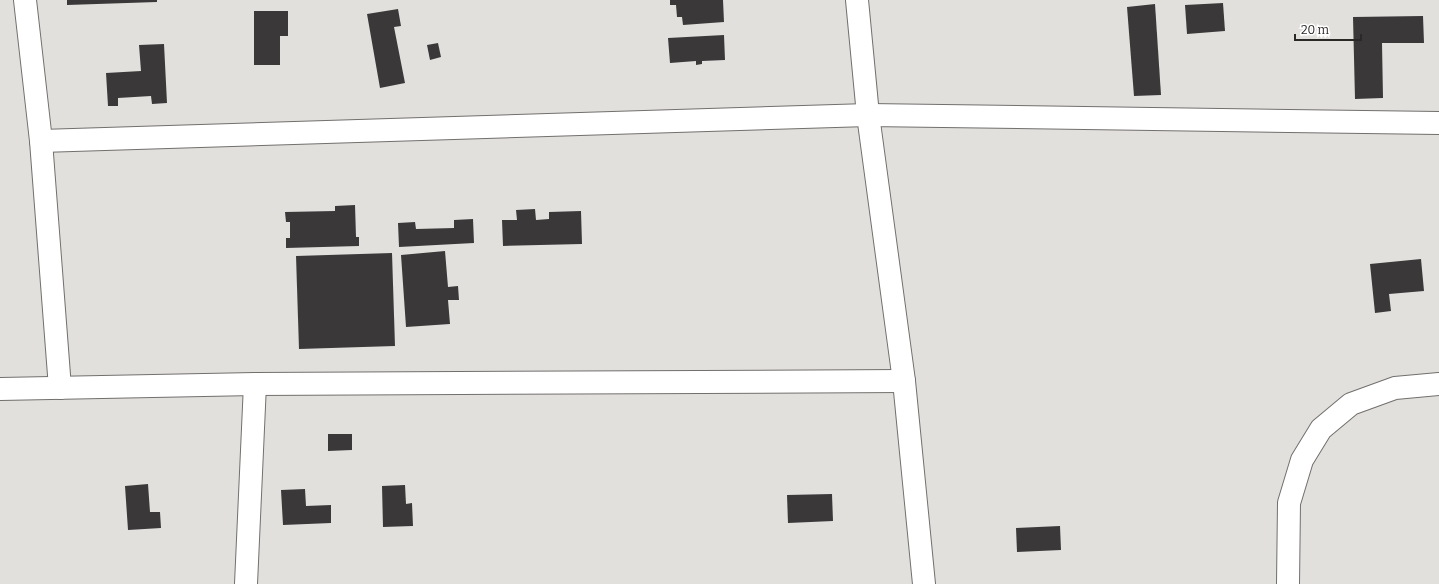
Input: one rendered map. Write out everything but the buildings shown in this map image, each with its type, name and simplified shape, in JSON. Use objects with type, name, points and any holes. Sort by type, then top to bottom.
[{"type":"street","points":[[25,0],[41,141],[60,388]]},
{"type":"street","points":[[857,0],[868,115],[904,381],[924,584]]},
{"type":"street","points":[[41,141],[868,115],[1439,123]]},
{"type":"street","points":[[0,389],[255,384],[904,381]]},
{"type":"street","points":[[246,584],[255,384]]},
{"type":"street","points":[[1288,584],[1289,503],[1302,460],[1321,429],[1351,404],[1395,388],[1439,384]]}]
